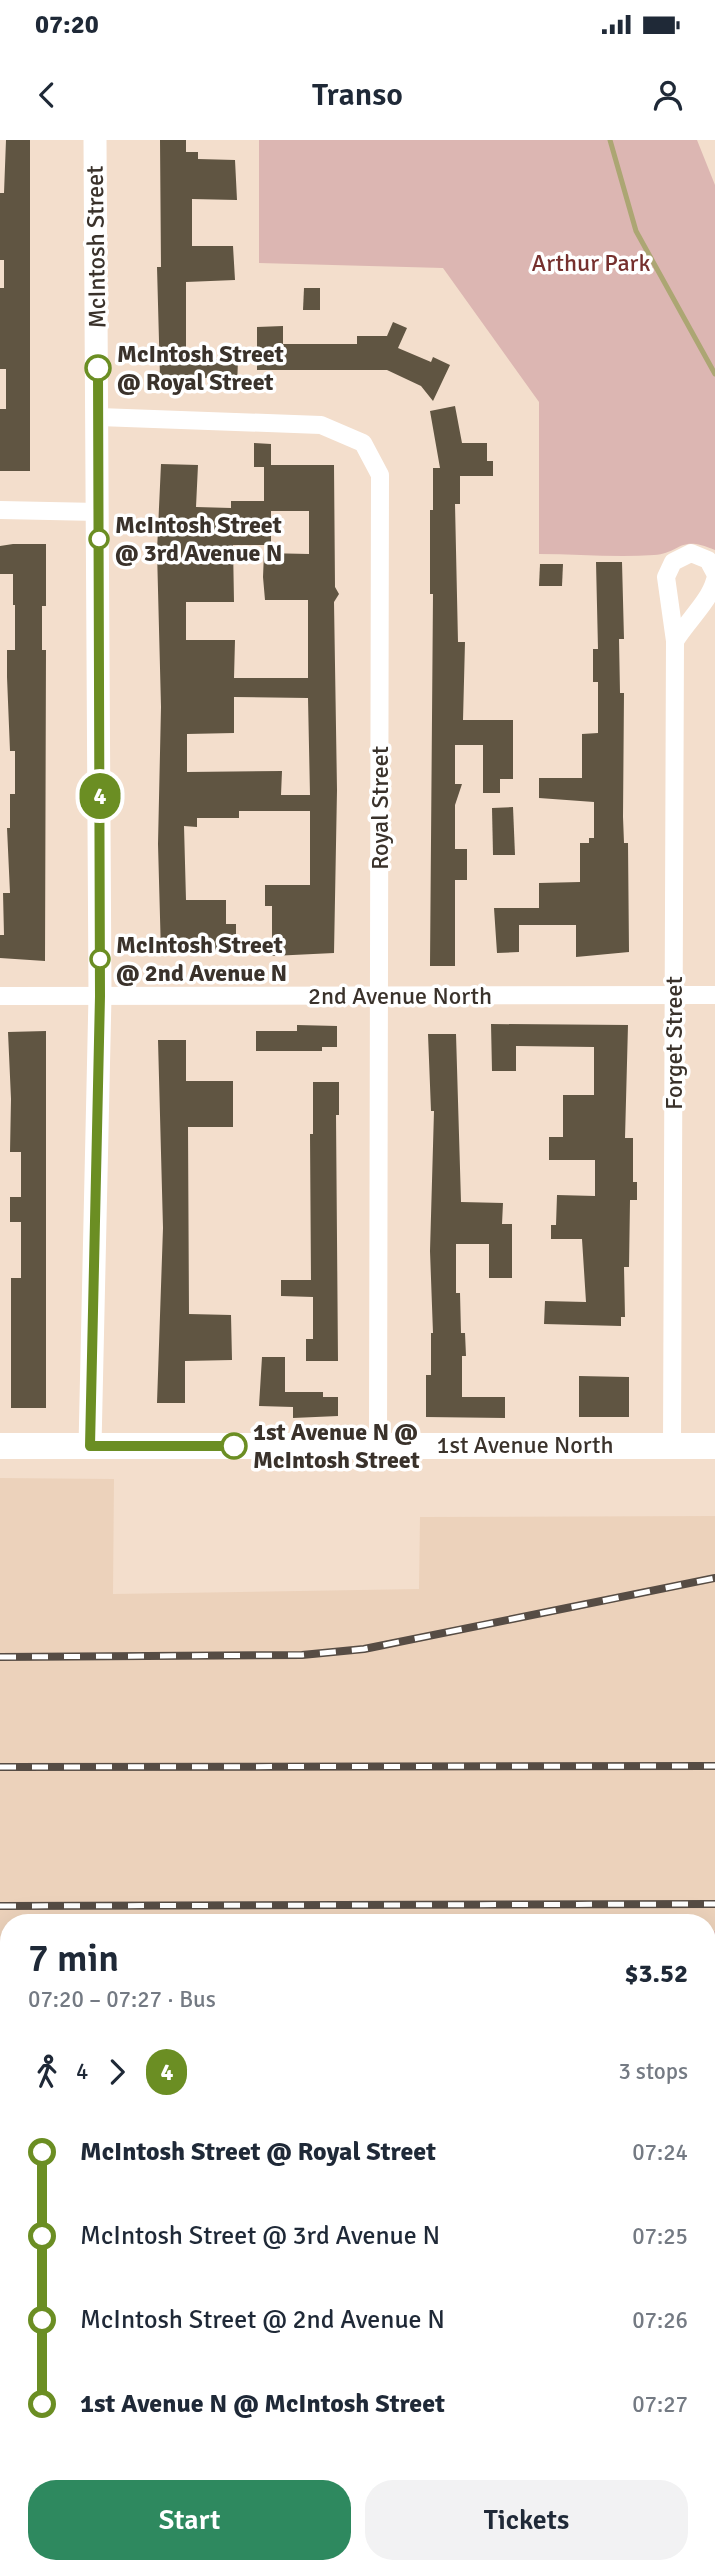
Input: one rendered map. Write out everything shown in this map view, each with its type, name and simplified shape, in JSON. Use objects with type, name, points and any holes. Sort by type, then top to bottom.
[{"type":"main road","name":"1st Avenue North","points":[[0,1446],[715,1446]]},
{"type":"street","name":"McIntosh Street","points":[[90,1446],[100,996],[99,418],[95,140]]},
{"type":"street","name":"Royal Street","points":[[99,418],[320,425],[363,443],[380,475],[378,1444]]},
{"type":"street","points":[[0,510],[99,512]]},
{"type":"street","name":"Forget Street","points":[[672,1445],[675,641],[666,577],[673,562],[691,553],[708,560],[715,573]]},
{"type":"street","points":[[675,641],[688,619],[712,592],[715,580]]},
{"type":"street","name":"2nd Avenue North","points":[[0,996],[380,998],[715,995]]},
{"type":"shaded area","points":[[0,1478],[114,1479],[113,1594],[419,1589],[420,1517],[715,1516],[715,1914],[0,1914]]},
{"type":"green space","name":"Arthur Park","points":[[259,140],[697,140],[715,185],[715,550],[687,544],[654,555],[539,554],[539,402],[443,268],[259,263]]},
{"type":"building","points":[[6,140],[30,140],[30,471],[0,471],[0,409],[6,409],[6,369],[0,369],[0,288],[4,288],[4,260],[0,260],[0,193],[4,193]]},
{"type":"building","points":[[160,140],[186,140],[186,152],[198,152],[198,159],[235,160],[237,200],[192,199],[192,246],[233,246],[235,280],[186,282],[186,351],[197,351],[197,359],[238,359],[237,388],[221,388],[221,378],[160,378],[157,267],[161,267]]},
{"type":"building","points":[[304,288],[320,288],[320,310],[303,310]]},
{"type":"building","points":[[393,322],[407,328],[398,348],[431,362],[433,357],[450,365],[433,401],[421,386],[387,370],[257,370],[257,327],[283,326],[283,344],[357,344],[357,336],[387,336]]},
{"type":"building","points":[[455,406],[462,443],[487,443],[487,461],[493,461],[493,476],[460,476],[460,504],[455,504],[458,642],[465,642],[463,720],[513,720],[513,779],[500,779],[500,793],[483,793],[483,745],[455,745],[455,784],[462,784],[455,805],[455,849],[467,849],[467,880],[455,880],[455,966],[430,966],[433,594],[430,594],[430,510],[433,510],[433,468],[440,468],[430,411]]},
{"type":"building","points":[[254,443],[271,444],[271,465],[334,465],[335,587],[339,594],[334,602],[337,790],[334,953],[272,956],[272,906],[265,906],[265,885],[310,885],[310,811],[239,811],[239,818],[197,818],[197,827],[184,826],[186,900],[226,900],[226,924],[236,924],[236,952],[161,954],[158,844],[161,707],[157,551],[161,464],[198,465],[196,507],[231,508],[231,501],[264,501],[264,467],[254,467]],"holes":[[[271,511],[309,511],[309,554],[264,553],[263,577],[265,600],[308,600],[308,678],[234,678],[235,640],[186,640],[186,602],[234,602],[233,545],[271,545]],[[234,697],[308,698],[310,795],[281,795],[282,771],[187,772],[187,734],[234,733]]]},
{"type":"building","points":[[46,544],[46,606],[42,606],[42,650],[46,650],[45,961],[0,958],[0,935],[4,935],[3,893],[10,893],[7,828],[10,828],[10,794],[15,794],[15,751],[10,751],[7,650],[15,650],[15,605],[13,574],[0,574],[0,546]]},
{"type":"building","points":[[596,562],[622,562],[624,639],[619,639],[620,693],[624,693],[623,817],[624,843],[628,843],[629,952],[576,957],[576,925],[519,925],[519,952],[497,953],[494,908],[539,908],[539,883],[580,882],[580,843],[589,843],[589,838],[594,838],[594,802],[539,798],[539,778],[582,778],[582,734],[598,733],[598,682],[593,682],[593,649],[598,649]]},
{"type":"building","points":[[540,564],[563,564],[562,586],[539,586]]},
{"type":"building","points":[[513,807],[515,855],[493,855],[492,808]]},
{"type":"building","points":[[491,1024],[628,1025],[625,1138],[633,1138],[633,1182],[637,1182],[637,1200],[630,1200],[629,1267],[624,1267],[625,1317],[621,1317],[621,1326],[544,1324],[545,1301],[586,1302],[582,1239],[551,1239],[551,1225],[556,1225],[557,1195],[595,1196],[595,1160],[549,1160],[549,1137],[563,1137],[563,1095],[594,1095],[594,1047],[516,1046],[516,1071],[492,1071]]},
{"type":"building","points":[[297,1025],[337,1026],[337,1047],[322,1047],[322,1051],[256,1051],[256,1031],[297,1031]]},
{"type":"building","points":[[46,1031],[46,1408],[11,1408],[11,1278],[21,1278],[21,1222],[10,1222],[10,1197],[21,1197],[21,1152],[10,1152],[8,1032]]},
{"type":"building","points":[[428,1034],[456,1034],[461,1202],[503,1203],[502,1224],[512,1224],[512,1278],[489,1278],[489,1244],[456,1244],[456,1293],[460,1293],[461,1333],[465,1333],[466,1356],[462,1356],[462,1397],[505,1397],[505,1418],[426,1417],[426,1375],[431,1375],[433,1333],[430,1251],[434,1111],[431,1111]]},
{"type":"building","points":[[158,1040],[186,1040],[186,1081],[233,1081],[233,1127],[188,1127],[189,1314],[231,1315],[232,1360],[185,1361],[185,1403],[157,1403],[163,1228]]},
{"type":"building","points":[[313,1082],[339,1082],[339,1115],[336,1115],[338,1361],[306,1361],[306,1339],[313,1339],[313,1297],[281,1296],[281,1280],[311,1280],[310,1134],[313,1134]]},
{"type":"building","points":[[262,1357],[285,1357],[285,1392],[323,1392],[323,1397],[338,1397],[338,1416],[293,1418],[293,1407],[259,1406]]},
{"type":"building","points":[[579,1376],[629,1377],[629,1417],[579,1417]]},
{"type":"waterway","points":[[610,140],[636,231],[715,374]]},
{"type":"railway","points":[[0,1657],[302,1655],[364,1649],[715,1578]]},
{"type":"railway","points":[[0,1767],[715,1766]]},
{"type":"railway","points":[[0,1906],[715,1904]]},
{"type":"bus line","name":"4","points":[[98,368],[100,996],[90,1446],[234,1446]]},
{"type":"place","name":"McIntosh Street @ Royal Street","points":[[98,368]]},
{"type":"place","name":"McIntosh Street @ 3rd Avenue N","points":[[99,539]]},
{"type":"place","name":"McIntosh Street @ 2nd Avenue N","points":[[100,959]]},
{"type":"place","name":"1st Avenue N @ McIntosh Street","points":[[234,1446]]}]
